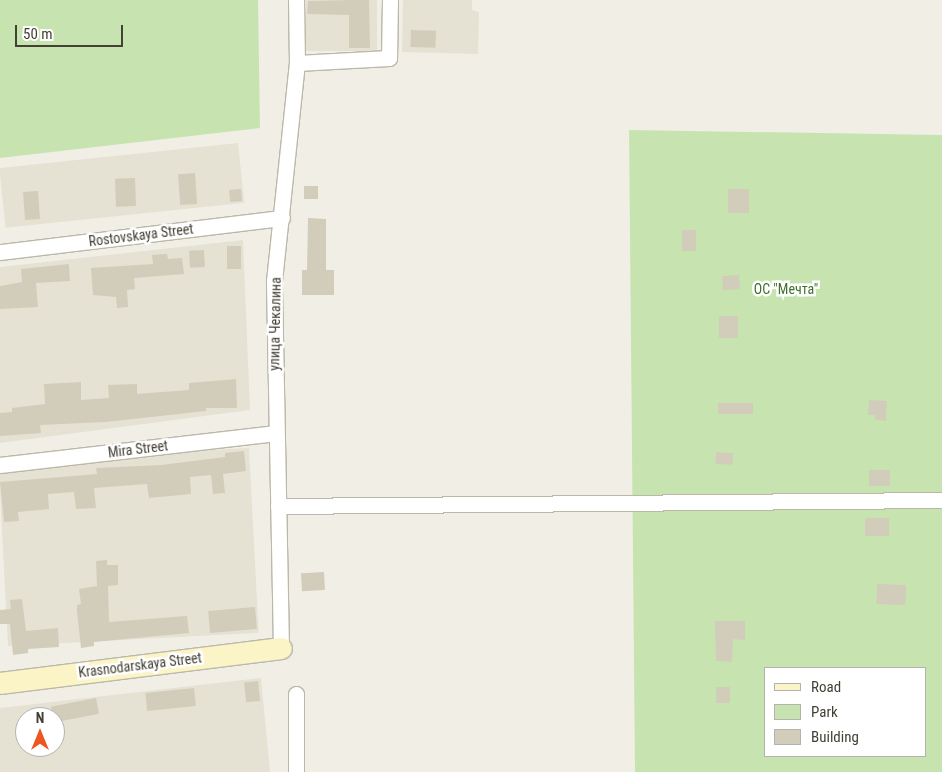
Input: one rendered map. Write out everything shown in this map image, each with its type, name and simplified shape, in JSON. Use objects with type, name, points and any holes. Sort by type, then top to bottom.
[{"type":"street","name":"улица Чекалина","points":[[281,648],[275,433],[274,281],[297,63],[296,0]]},
{"type":"street","points":[[297,63],[389,58],[390,0]]},
{"type":"street","name":"Rostovskaya Street","points":[[0,252],[282,218]]},
{"type":"street","name":"Mira Street","points":[[0,466],[275,433]]},
{"type":"street","points":[[278,506],[942,500]]},
{"type":"street","name":"Krasnodarskaya Street","points":[[0,683],[281,648]]},
{"type":"street","points":[[296,694],[296,772]]},
{"type":"shaded area","points":[[306,0],[377,0],[377,51],[306,51]]},
{"type":"shaded area","points":[[403,0],[472,0],[472,10],[479,12],[478,54],[402,52]]},
{"type":"shaded area","points":[[238,143],[244,203],[6,228],[0,168]]},
{"type":"shaded area","points":[[243,240],[250,410],[0,443],[0,267]]},
{"type":"shaded area","points":[[249,448],[259,633],[8,646],[0,461]]},
{"type":"shaded area","points":[[261,678],[270,772],[0,772],[0,708]]},
{"type":"green space","points":[[0,0],[258,0],[260,128],[0,158]]},
{"type":"green space","name":"ОС \"Мечта\"","points":[[629,130],[942,135],[942,772],[635,772]]},
{"type":"building","points":[[369,0],[370,48],[349,48],[349,15],[307,14],[308,1]]},
{"type":"building","points":[[411,30],[436,31],[435,48],[410,47]]},
{"type":"building","points":[[195,173],[197,204],[180,205],[178,174]]},
{"type":"building","points":[[135,178],[136,206],[116,207],[115,179]]},
{"type":"building","points":[[304,186],[318,186],[318,199],[304,199]]},
{"type":"building","points":[[241,189],[242,201],[230,202],[229,190]]},
{"type":"building","points":[[728,189],[749,189],[749,213],[728,213]]},
{"type":"building","points":[[38,191],[40,219],[25,220],[23,192]]},
{"type":"building","points":[[308,218],[326,219],[326,270],[334,270],[334,295],[302,295],[302,270],[307,270]]},
{"type":"building","points":[[682,230],[696,230],[696,251],[682,251]]},
{"type":"building","points":[[227,246],[241,246],[241,269],[227,269]]},
{"type":"building","points":[[204,250],[205,267],[190,268],[189,251]]},
{"type":"building","points":[[167,254],[168,259],[182,258],[184,274],[134,278],[135,289],[127,290],[128,307],[117,308],[116,297],[93,295],[91,268],[153,264],[152,255]]},
{"type":"building","points":[[69,264],[70,281],[36,283],[38,307],[0,309],[0,286],[22,282],[21,269]]},
{"type":"building","points":[[739,275],[740,289],[723,290],[722,276]]},
{"type":"building","points":[[719,316],[738,316],[738,338],[719,338]]},
{"type":"building","points":[[236,379],[237,408],[206,408],[206,411],[105,422],[40,425],[41,433],[0,436],[0,413],[12,412],[12,408],[45,404],[44,384],[81,382],[81,400],[109,398],[108,385],[137,384],[137,394],[189,390],[189,383]]},
{"type":"building","points":[[869,400],[887,401],[886,421],[875,420],[875,415],[868,415]]},
{"type":"building","points":[[718,403],[753,403],[753,414],[718,414]]},
{"type":"building","points":[[244,451],[246,471],[223,474],[225,493],[213,494],[211,475],[190,477],[191,494],[149,498],[147,484],[94,488],[96,508],[76,509],[74,492],[48,494],[49,509],[18,512],[19,521],[4,522],[0,482],[97,474],[96,468],[161,465],[225,457],[225,453]]},
{"type":"building","points":[[716,452],[733,453],[732,465],[715,464]]},
{"type":"building","points":[[869,470],[890,470],[890,486],[869,486]]},
{"type":"building","points":[[865,518],[889,518],[889,536],[865,536]]},
{"type":"building","points":[[107,560],[107,565],[118,565],[118,585],[108,586],[109,622],[187,616],[189,633],[94,642],[94,646],[81,648],[77,611],[77,605],[81,604],[79,589],[97,586],[96,561]]},
{"type":"building","points":[[324,572],[325,590],[302,591],[301,573]]},
{"type":"building","points":[[877,584],[906,585],[905,605],[876,604]]},
{"type":"building","points":[[22,599],[26,631],[58,628],[59,647],[28,649],[28,653],[13,655],[10,624],[0,624],[0,610],[11,609],[10,600]]},
{"type":"building","points":[[255,607],[257,629],[210,633],[208,611]]},
{"type":"building","points":[[715,621],[745,621],[745,640],[733,639],[732,662],[716,661]]},
{"type":"building","points":[[258,681],[260,701],[246,702],[244,682]]},
{"type":"building","points":[[716,687],[730,687],[730,703],[716,703]]},
{"type":"building","points":[[194,688],[196,706],[147,711],[145,693]]},
{"type":"building","points":[[96,698],[99,714],[65,720],[65,707],[51,707],[51,707]]}]
